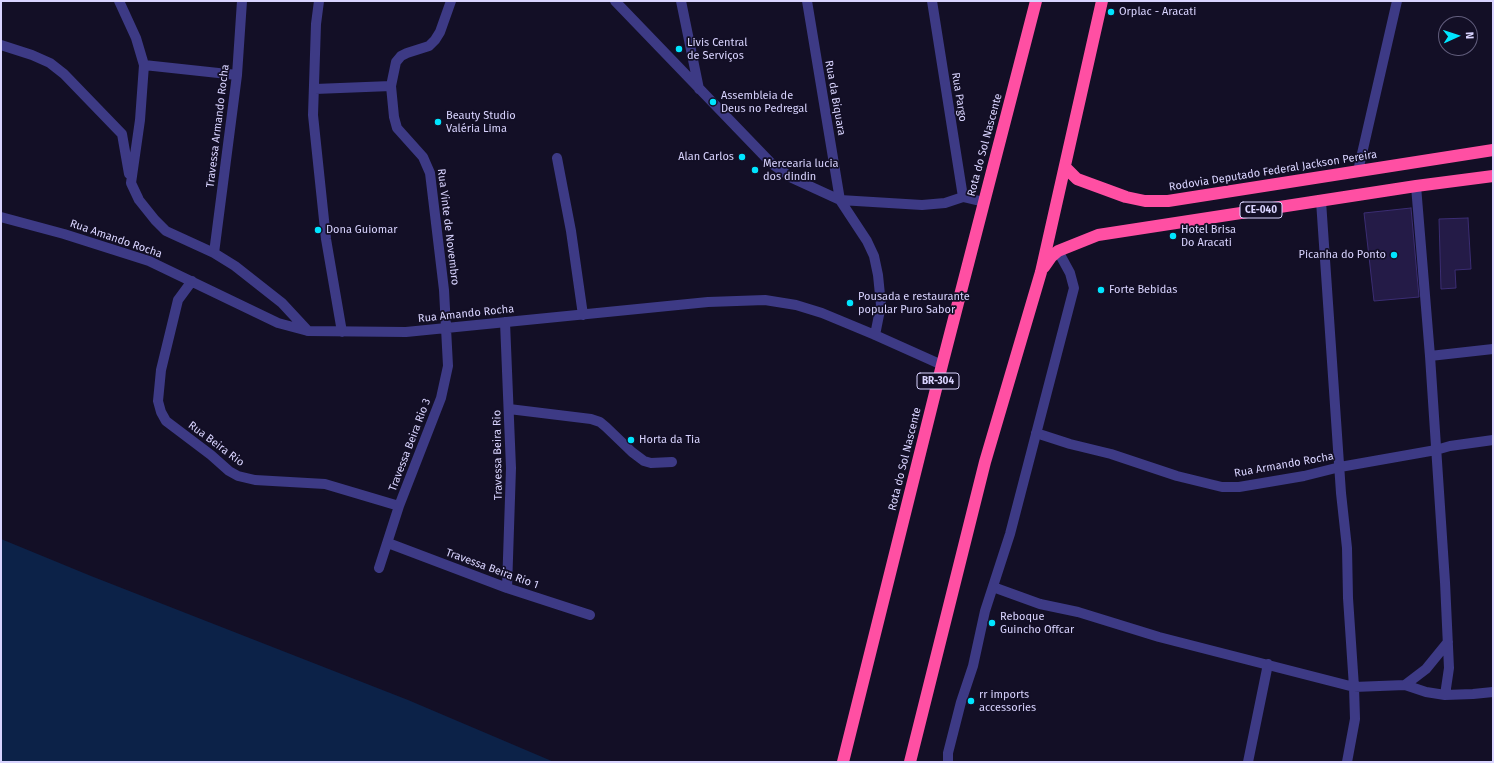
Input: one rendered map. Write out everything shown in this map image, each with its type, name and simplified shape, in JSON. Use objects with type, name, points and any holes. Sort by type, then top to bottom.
[{"type":"highway","name":"Rota do Sol Nascente","points":[[843,762],[942,365],[1036,1]]},
{"type":"highway","points":[[910,762],[985,462],[1041,272],[1102,1]]},
{"type":"highway","name":"Rodovia Deputado Federal Jackson Pereira","points":[[1065,167],[1077,179],[1126,198],[1145,201],[1168,201],[1493,150]]},
{"type":"highway","name":"CE-040","points":[[1041,272],[1050,257],[1058,251],[1098,235],[1416,186],[1493,176]]},
{"type":"street","points":[[119,1],[136,38],[144,65],[140,120],[131,183]]},
{"type":"street","name":"Travessa Armando Rocha","points":[[214,253],[237,75],[242,1]]},
{"type":"street","points":[[318,1],[313,116],[326,239],[342,332]]},
{"type":"street","name":"Rua Vinte de Novembro","points":[[445,329],[444,290],[430,173],[423,157],[397,128],[394,117],[392,86],[396,62],[401,56],[429,46],[435,40],[440,32],[451,1]]},
{"type":"street","points":[[615,1],[772,164],[792,178],[840,200],[922,205],[945,204],[963,197],[984,202]]},
{"type":"street","points":[[682,1],[699,89]]},
{"type":"street","name":"Rua da Biquara","points":[[807,1],[840,200]]},
{"type":"street","name":"Rua Pargo","points":[[932,1],[963,197]]},
{"type":"street","points":[[1358,171],[1397,1]]},
{"type":"street","points":[[1,45],[32,54],[64,74],[122,134],[131,183],[139,200],[166,231],[214,253],[234,266],[282,303],[308,331]]},
{"type":"street","points":[[144,65],[237,75]]},
{"type":"street","points":[[315,89],[392,86]]},
{"type":"street","points":[[557,158],[572,239],[583,315]]},
{"type":"street","points":[[1416,186],[1430,356],[1448,642],[1449,674],[1445,695]]},
{"type":"street","points":[[840,200],[867,241],[874,256],[878,275],[881,305],[875,335]]},
{"type":"street","points":[[1321,201],[1347,548],[1348,598],[1354,687],[1355,719],[1346,762]]},
{"type":"street","name":"Rua Amando Rocha","points":[[1,217],[64,234],[149,261],[278,324],[308,331],[406,332],[708,302],[765,300],[796,305],[822,313],[942,365]]},
{"type":"street","points":[[948,762],[948,753],[961,702],[973,666],[985,611],[1010,534],[1074,288],[1070,274],[1058,251]]},
{"type":"street","name":"Rua Beira Rio","points":[[192,281],[178,300],[162,370],[158,401],[161,412],[166,421],[211,455],[229,471],[238,476],[255,480],[325,484],[399,506]]},
{"type":"street","name":"Travessa Beira Rio","points":[[505,322],[511,468],[507,588]]},
{"type":"street","name":"Travessa Beira Rio 3","points":[[380,568],[399,506],[441,398],[448,366],[445,329]]},
{"type":"street","points":[[1430,356],[1493,349]]},
{"type":"street","points":[[509,409],[591,419],[600,422],[632,452],[644,461],[651,463],[672,462]]},
{"type":"street","name":"Rua Armando Rocha","points":[[1036,432],[1070,444],[1111,454],[1177,476],[1222,487],[1239,487],[1304,476],[1340,467],[1436,450],[1450,446],[1493,440]]},
{"type":"street","name":"Travessa Beira Rio 1","points":[[388,544],[507,588],[590,615]]},
{"type":"street","points":[[993,587],[1040,604],[1078,612],[1182,644],[1268,664],[1354,687],[1405,685],[1426,692],[1445,695],[1493,692]]},
{"type":"street","points":[[1405,685],[1426,669],[1448,642]]},
{"type":"street","points":[[1248,762],[1268,664]]},
{"type":"water","points":[[1,539],[91,576],[408,700],[554,762],[1,762]]},
{"type":"building","name":"Picanha do Ponto","points":[[1411,208],[1419,297],[1374,301],[1364,213]]},
{"type":"building","points":[[1468,218],[1471,269],[1455,270],[1456,288],[1441,289],[1439,219]]},
{"type":"place","name":"Orplac - Aracati","points":[[1111,12]]},
{"type":"place","name":"Livis Central de Serviços","points":[[679,49]]},
{"type":"place","name":"Assembleia de Deus no Pedregal","points":[[713,102]]},
{"type":"place","name":"Beauty Studio Valéria Lima","points":[[438,122]]},
{"type":"place","name":"Alan Carlos","points":[[742,157]]},
{"type":"place","name":"Mercearia lucia dos dindin","points":[[755,170]]},
{"type":"place","name":"Dona Guiomar","points":[[318,230]]},
{"type":"place","name":"Hotel Brisa Do Aracati","points":[[1173,236]]},
{"type":"place","name":"Picanha do Ponto","points":[[1394,255]]},
{"type":"place","name":"Forte Bebidas","points":[[1101,290]]},
{"type":"place","name":"Pousada e restaurante popular Puro Sabor","points":[[850,303]]},
{"type":"place","name":"Horta da Tia","points":[[631,440]]},
{"type":"place","name":"Reboque Guincho Offcar","points":[[992,623]]},
{"type":"place","name":"rr imports accessories","points":[[971,701]]}]
